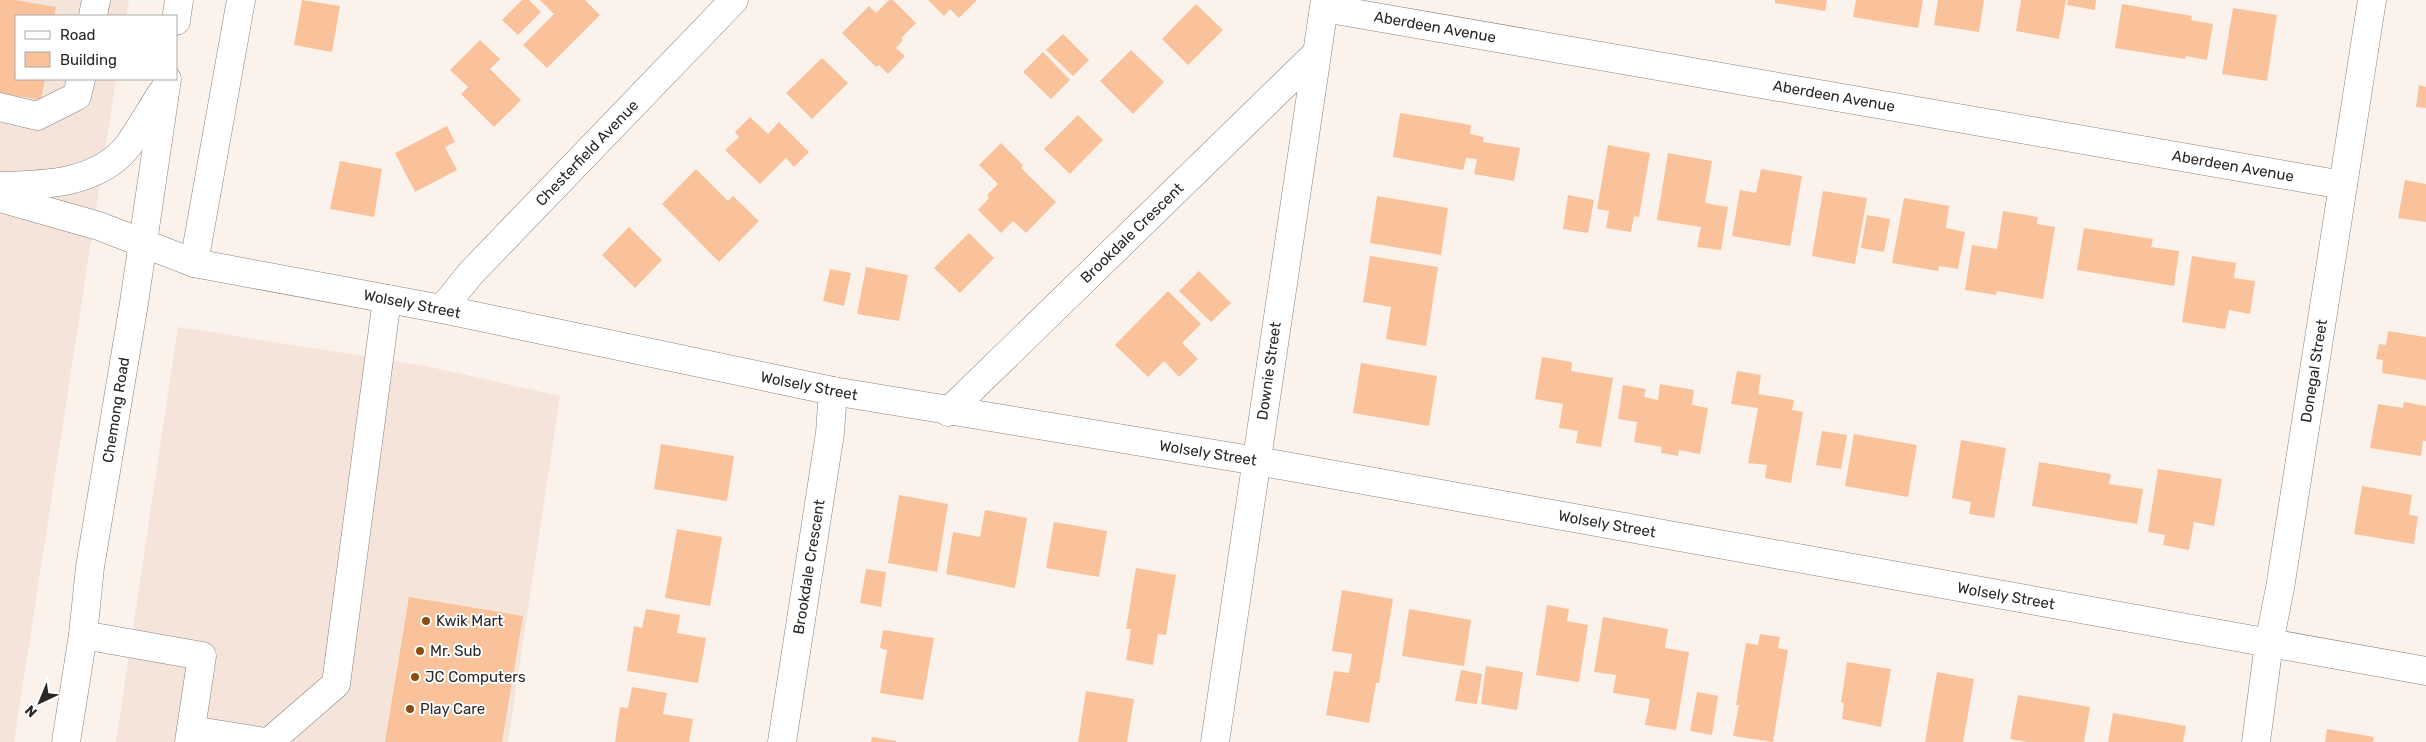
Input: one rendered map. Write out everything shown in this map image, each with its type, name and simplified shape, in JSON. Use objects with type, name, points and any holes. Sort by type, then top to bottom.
[{"type":"street","points":[[93,15],[96,0]]},
{"type":"street","points":[[177,15],[179,0]]},
{"type":"street","points":[[194,263],[241,0]]},
{"type":"street","name":"Chesterfield Avenue","points":[[442,309],[471,273],[734,0]]},
{"type":"street","name":"Donegal Street","points":[[2256,742],[2269,643],[2280,588],[2372,0]]},
{"type":"street","name":"Aberdeen Avenue","points":[[1325,4],[2343,185]]},
{"type":"street","name":"Downie Street","points":[[1216,742],[1316,54],[1325,4]]},
{"type":"street","name":"Brookdale Crescent","points":[[948,412],[1316,54]]},
{"type":"street","points":[[0,107],[37,116],[78,96],[81,80]]},
{"type":"street","points":[[0,186],[47,185],[84,176],[107,164],[127,147],[167,82]]},
{"type":"street","name":"Chemong Road","points":[[66,742],[83,635],[90,567],[143,244],[167,82]]},
{"type":"street","name":"Wolsely Street","points":[[0,198],[99,226],[194,263],[442,309],[833,391],[948,412],[1257,461],[2426,671]]},
{"type":"street","points":[[83,635],[202,656],[190,736],[267,742],[336,684],[387,299]]},
{"type":"street","name":"Brookdale Crescent","points":[[782,742],[830,433],[833,391]]},
{"type":"shaded area","points":[[0,0],[129,0],[126,15],[15,15],[15,80],[116,80],[14,742],[0,742]]},
{"type":"shaded area","points":[[178,327],[421,365],[560,396],[508,742],[116,742]]},
{"type":"building","points":[[0,0],[15,0],[56,7],[54,15],[15,15],[15,80],[45,80],[41,100],[0,93]]},
{"type":"building","points":[[302,0],[340,6],[332,52],[294,45]]},
{"type":"building","points":[[522,0],[529,0],[541,12],[518,35],[502,20]]},
{"type":"building","points":[[540,0],[585,0],[600,15],[547,68],[523,45],[554,14]]},
{"type":"building","points":[[889,0],[893,0],[916,23],[901,38],[903,40],[896,48],[905,56],[888,74],[879,65],[876,67],[842,33],[869,6],[876,13]]},
{"type":"building","points":[[928,0],[977,0],[959,18],[950,9],[944,16]]},
{"type":"building","points":[[1775,0],[1827,0],[1825,11],[1775,3]]},
{"type":"building","points":[[1856,0],[1923,0],[1918,28],[1853,17]]},
{"type":"building","points":[[1938,0],[1984,0],[1979,32],[1934,25]]},
{"type":"building","points":[[2021,0],[2066,0],[2059,39],[2016,31]]},
{"type":"building","points":[[2068,0],[2096,0],[2095,10],[2067,5]]},
{"type":"building","points":[[1196,4],[1223,30],[1188,65],[1162,39]]},
{"type":"building","points":[[2122,4],[2192,16],[2191,20],[2213,24],[2207,60],[2186,56],[2185,59],[2115,48]]},
{"type":"building","points":[[2233,8],[2277,15],[2267,81],[2222,74]]},
{"type":"building","points":[[1063,34],[1089,60],[1073,76],[1046,50]]},
{"type":"building","points":[[480,40],[500,59],[490,69],[521,100],[494,127],[461,94],[468,87],[450,70]]},
{"type":"building","points":[[1131,50],[1164,82],[1133,114],[1100,81]]},
{"type":"building","points":[[1043,52],[1070,80],[1051,99],[1023,72]]},
{"type":"building","points":[[822,58],[848,83],[812,119],[786,93]]},
{"type":"building","points":[[2419,85],[2426,87],[2426,108],[2416,107]]},
{"type":"building","points":[[1400,113],[1471,125],[1470,134],[1484,137],[1483,142],[1520,148],[1514,181],[1474,174],[1477,159],[1466,158],[1463,170],[1393,157]]},
{"type":"building","points":[[1078,115],[1103,140],[1070,174],[1044,149]]},
{"type":"building","points":[[750,117],[768,134],[779,122],[809,152],[794,167],[786,158],[760,184],[725,150],[739,137],[735,132]]},
{"type":"building","points":[[447,126],[455,142],[445,147],[457,170],[415,192],[395,153]]},
{"type":"building","points":[[1001,143],[1023,165],[1021,168],[1056,202],[1026,233],[1013,221],[1001,233],[978,210],[989,198],[987,195],[998,184],[979,165]]},
{"type":"building","points":[[1608,145],[1650,153],[1639,217],[1634,216],[1631,232],[1606,228],[1609,211],[1597,209]]},
{"type":"building","points":[[1668,153],[1712,161],[1705,203],[1728,207],[1721,250],[1697,247],[1701,227],[1657,220]]},
{"type":"building","points":[[340,161],[382,169],[374,217],[330,209]]},
{"type":"building","points":[[696,169],[728,201],[733,196],[759,221],[719,262],[662,204]]},
{"type":"building","points":[[1761,169],[1802,176],[1790,246],[1732,236],[1740,190],[1756,193]]},
{"type":"building","points":[[2405,180],[2426,184],[2426,222],[2398,218]]},
{"type":"building","points":[[1823,191],[1867,198],[1855,264],[1812,256]]},
{"type":"building","points":[[1568,195],[1594,200],[1588,233],[1563,229]]},
{"type":"building","points":[[1377,196],[1448,208],[1441,255],[1370,243]]},
{"type":"building","points":[[1904,198],[1949,206],[1946,228],[1965,232],[1958,269],[1939,266],[1938,271],[1892,263]]},
{"type":"building","points":[[2003,211],[2038,217],[2037,224],[2055,227],[2043,299],[1997,291],[1996,295],[1965,290],[1972,245],[1997,249]]},
{"type":"building","points":[[1867,215],[1890,219],[1884,252],[1861,248]]},
{"type":"building","points":[[629,227],[662,260],[635,288],[602,255]]},
{"type":"building","points":[[2084,228],[2153,239],[2151,247],[2179,251],[2174,286],[2077,270]]},
{"type":"building","points":[[969,233],[994,258],[960,293],[934,268]]},
{"type":"building","points":[[1370,256],[1438,267],[1426,346],[1386,339],[1391,307],[1363,302]]},
{"type":"building","points":[[2192,256],[2236,263],[2234,278],[2255,281],[2250,314],[2229,310],[2225,329],[2182,322]]},
{"type":"building","points":[[866,267],[908,275],[899,321],[857,314]]},
{"type":"building","points":[[830,269],[851,273],[844,306],[823,301]]},
{"type":"building","points":[[1199,271],[1231,303],[1211,322],[1179,291]]},
{"type":"building","points":[[1168,291],[1201,324],[1182,343],[1198,359],[1179,377],[1164,361],[1148,377],[1115,345]]},
{"type":"building","points":[[2388,331],[2426,337],[2426,380],[2382,373],[2383,360],[2376,359],[2379,344],[2386,345]]},
{"type":"building","points":[[1542,357],[1572,362],[1571,371],[1613,378],[1601,447],[1576,443],[1578,431],[1559,428],[1563,404],[1535,399]]},
{"type":"building","points":[[1361,363],[1437,376],[1429,426],[1353,413]]},
{"type":"building","points":[[1737,371],[1761,375],[1758,394],[1794,400],[1792,410],[1803,412],[1791,483],[1765,478],[1767,465],[1748,463],[1758,408],[1731,404]]},
{"type":"building","points":[[1660,384],[1694,390],[1692,405],[1708,408],[1700,454],[1679,450],[1678,456],[1661,453],[1662,447],[1634,442],[1637,422],[1618,419],[1623,385],[1646,389],[1644,397],[1658,400]]},
{"type":"building","points":[[2404,402],[2426,406],[2426,441],[2423,441],[2421,456],[2370,448],[2378,404],[2403,408]]},
{"type":"building","points":[[1822,431],[1847,435],[1841,469],[1816,465]]},
{"type":"building","points":[[1854,434],[1917,445],[1908,497],[1845,486]]},
{"type":"building","points":[[1961,440],[2006,448],[1994,518],[1969,514],[1971,502],[1952,498]]},
{"type":"building","points":[[661,444],[734,456],[727,501],[654,489]]},
{"type":"building","points":[[2039,462],[2111,474],[2109,484],[2143,489],[2137,524],[2032,506]]},
{"type":"building","points":[[2158,469],[2222,479],[2214,526],[2194,522],[2189,550],[2163,545],[2165,535],[2148,532]]},
{"type":"building","points":[[2362,486],[2412,495],[2409,515],[2418,516],[2414,544],[2354,534]]},
{"type":"building","points":[[899,495],[948,504],[937,572],[888,563]]},
{"type":"building","points":[[985,510],[1027,518],[1015,588],[946,574],[953,532],[980,537]]},
{"type":"building","points":[[1054,522],[1107,531],[1099,577],[1046,568]]},
{"type":"building","points":[[677,529],[722,537],[710,606],[665,598]]},
{"type":"building","points":[[1136,568],[1176,575],[1166,635],[1158,634],[1153,665],[1126,660],[1131,629],[1126,629]]},
{"type":"building","points":[[866,569],[886,572],[881,607],[860,603]]},
{"type":"building","points":[[1342,590],[1393,599],[1379,683],[1376,683],[1369,723],[1326,715],[1334,671],[1349,673],[1352,654],[1332,651]]},
{"type":"building","points":[[409,597],[523,616],[502,742],[385,742]]},
{"type":"building","points":[[1547,605],[1569,609],[1567,621],[1588,625],[1579,682],[1536,675]]},
{"type":"building","points":[[646,609],[680,615],[677,633],[706,638],[698,683],[627,671],[634,626],[642,628]]},
{"type":"building","points":[[1409,609],[1471,620],[1464,666],[1402,656]]},
{"type":"building","points":[[1603,617],[1668,629],[1665,648],[1689,652],[1676,730],[1645,725],[1650,699],[1613,693],[1616,675],[1594,672]]},
{"type":"building","points":[[883,630],[934,638],[923,700],[880,693],[887,650],[880,648]]},
{"type":"building","points":[[1760,634],[1780,637],[1778,648],[1788,650],[1773,742],[1733,736],[1739,705],[1736,705],[1746,643],[1758,645]]},
{"type":"building","points":[[1847,662],[1891,669],[1881,727],[1842,719],[1844,703],[1841,702]]},
{"type":"building","points":[[1486,666],[1523,672],[1517,710],[1481,704]]},
{"type":"building","points":[[1461,670],[1482,674],[1477,704],[1455,701]]},
{"type":"building","points":[[1937,672],[1974,679],[1963,742],[1925,742]]},
{"type":"building","points":[[632,687],[667,693],[663,714],[693,719],[689,742],[615,742],[620,707],[628,708]]},
{"type":"building","points":[[1086,691],[1134,699],[1127,742],[1078,742]]},
{"type":"building","points":[[1697,692],[1718,696],[1712,735],[1690,731]]},
{"type":"building","points":[[2018,695],[2090,707],[2084,742],[2027,742],[2010,739]]},
{"type":"building","points":[[2113,713],[2186,726],[2183,742],[2108,742]]},
{"type":"building","points":[[2327,729],[2374,737],[2373,742],[2325,742]]},
{"type":"building","points":[[872,737],[896,741],[896,742],[871,742]]},
{"type":"place","name":"Kwik Mart","points":[[426,621]]},
{"type":"place","name":"Mr. Sub","points":[[420,651]]},
{"type":"place","name":"JC Computers","points":[[415,677]]},
{"type":"place","name":"Play Care","points":[[410,709]]}]
